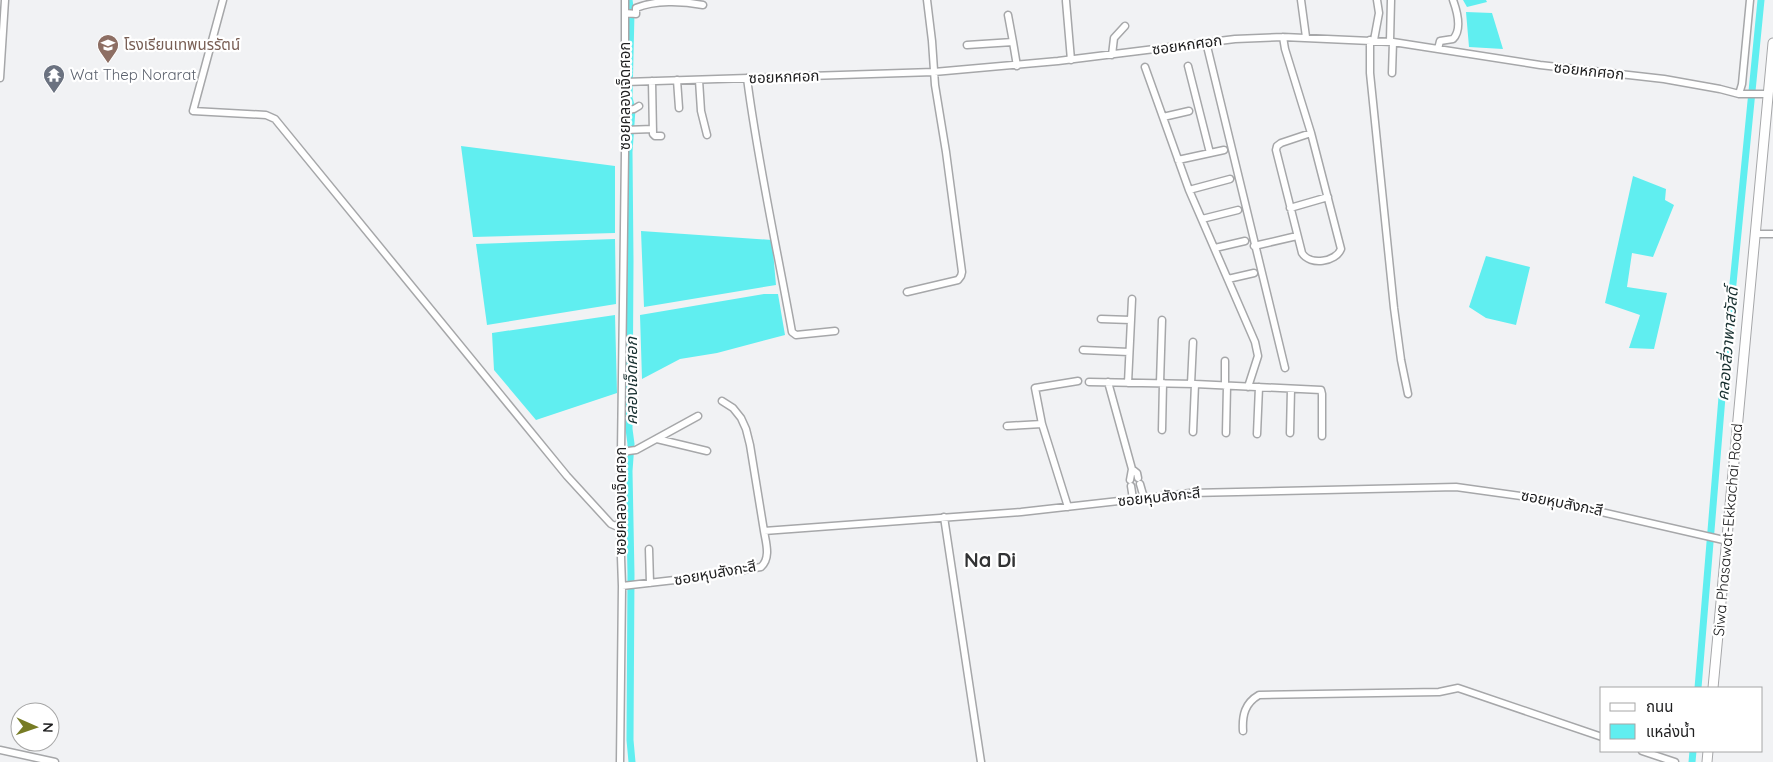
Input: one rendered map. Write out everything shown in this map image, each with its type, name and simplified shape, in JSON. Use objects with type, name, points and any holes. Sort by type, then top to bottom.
[{"type":"street","points":[[0,78],[5,0]]},
{"type":"street","points":[[223,0],[193,111],[266,115],[275,119],[567,476],[610,524],[620,528]]},
{"type":"street","name":"ซอยคลองเจ็ดศอก","points":[[620,762],[624,586],[620,528],[626,452],[629,130],[632,108],[625,82],[629,13],[625,0]]},
{"type":"street","points":[[629,13],[636,14],[636,8],[641,5],[672,0],[703,4]]},
{"type":"street","points":[[907,292],[953,281],[961,276],[946,152],[935,85],[927,0]]},
{"type":"street","points":[[1301,0],[1306,38]]},
{"type":"street","points":[[1377,0],[1379,13],[1370,44],[1394,308],[1408,394]]},
{"type":"street","points":[[1391,0],[1392,73]]},
{"type":"street","points":[[1438,49],[1440,42],[1453,39],[1457,34],[1457,10],[1453,0]]},
{"type":"street","points":[[1743,94],[1742,84],[1750,0]]},
{"type":"street","points":[[1066,1],[1071,60]]},
{"type":"street","points":[[1008,15],[1017,66]]},
{"type":"street","points":[[1112,55],[1114,38],[1125,26]]},
{"type":"street","name":"ซอยหกศอก","points":[[625,82],[653,87],[699,86],[747,78],[934,75],[1112,55],[1207,48],[1253,38],[1284,43],[1306,38],[1370,44],[1392,43],[1540,65],[1664,79],[1743,94],[1764,95]]},
{"type":"street","points":[[966,45],[1013,42]]},
{"type":"street","points":[[1284,43],[1311,133],[1341,249],[1338,255],[1319,261],[1309,260],[1302,253],[1276,150],[1277,146],[1281,143],[1311,133]]},
{"type":"street","name":"Siwa Phasawat-Ekkachai Road","points":[[1713,687],[1725,540],[1756,234],[1764,95],[1773,43]]},
{"type":"street","points":[[1207,48],[1285,368]]},
{"type":"street","points":[[1188,66],[1210,153]]},
{"type":"street","points":[[1145,67],[1178,160],[1255,342],[1257,350],[1256,360],[1248,387]]},
{"type":"street","points":[[747,78],[759,161],[777,246],[792,332],[796,335],[835,331]]},
{"type":"street","points":[[677,86],[679,108]]},
{"type":"street","points":[[699,86],[700,111],[707,135]]},
{"type":"street","points":[[653,87],[653,130],[655,136],[661,136]]},
{"type":"street","points":[[1163,117],[1188,111]]},
{"type":"street","points":[[629,130],[653,130]]},
{"type":"street","points":[[1178,160],[1224,150]]},
{"type":"street","points":[[1190,190],[1230,179]]},
{"type":"street","points":[[1290,208],[1328,198]]},
{"type":"street","points":[[1202,219],[1238,210]]},
{"type":"street","points":[[1756,234],[1773,234]]},
{"type":"street","points":[[1254,246],[1297,236]]},
{"type":"street","points":[[1215,248],[1245,241]]},
{"type":"street","points":[[1228,279],[1254,273]]},
{"type":"street","points":[[1128,382],[1132,299]]},
{"type":"street","points":[[1101,319],[1131,320]]},
{"type":"street","points":[[1162,320],[1162,430]]},
{"type":"street","points":[[1193,342],[1193,432]]},
{"type":"street","points":[[1083,350],[1129,352]]},
{"type":"street","points":[[1225,361],[1226,433]]},
{"type":"street","points":[[1068,507],[1042,424],[1036,388],[1078,381]]},
{"type":"street","points":[[1089,382],[1193,384],[1318,390],[1322,392],[1322,436]]},
{"type":"street","points":[[1108,382],[1132,469],[1130,483],[1133,500]]},
{"type":"street","points":[[1257,434],[1259,387]]},
{"type":"street","points":[[1290,433],[1291,389]]},
{"type":"street","points":[[722,401],[734,408],[746,429],[764,531]]},
{"type":"street","points":[[626,452],[657,439],[698,416]]},
{"type":"street","points":[[1006,426],[1042,424]]},
{"type":"street","points":[[657,439],[707,451]]},
{"type":"street","points":[[1132,469],[1137,473],[1144,498]]},
{"type":"street","name":"ซอยหุบสังกะสี","points":[[624,586],[701,577],[761,567],[767,555],[764,531],[945,522],[1144,498],[1220,492],[1456,487],[1549,500],[1725,540]]},
{"type":"street","points":[[945,522],[981,762]]},
{"type":"street","points":[[648,549],[650,583]]},
{"type":"street","points":[[1243,731],[1244,712],[1250,700],[1259,695],[1440,692],[1458,688],[1600,737]]},
{"type":"street","points":[[0,750],[55,762]]},
{"type":"street","points":[[1645,752],[1675,762]]},
{"type":"water","points":[[1463,0],[1486,0],[1487,2],[1467,7]]},
{"type":"water","points":[[1466,12],[1492,13],[1503,49],[1469,47]]},
{"type":"water","points":[[461,146],[615,166],[615,233],[473,237]]},
{"type":"water","points":[[1633,176],[1666,189],[1665,200],[1674,205],[1653,257],[1632,253],[1627,287],[1667,293],[1654,349],[1629,348],[1640,315],[1605,303]]},
{"type":"water","points":[[641,231],[772,240],[776,285],[644,307]]},
{"type":"water","points":[[615,239],[616,304],[487,325],[476,244]]},
{"type":"water","points":[[1486,256],[1530,267],[1516,325],[1486,318],[1469,307]]},
{"type":"water","points":[[764,294],[778,294],[785,335],[717,353],[680,359],[642,379],[640,315]]},
{"type":"water","points":[[615,315],[617,393],[536,420],[494,370],[492,333]]},
{"type":"waterway","name":"คลองเจ็ดศอก","points":[[629,0],[631,13],[629,98],[632,109],[629,152],[629,429],[631,444],[629,471],[631,574],[630,740],[632,762]]},
{"type":"waterway","name":"คลองสี่วาพาสวัสดิ์","points":[[1698,687],[1723,385],[1761,0]]},
{"type":"waterway","name":"คลองสี่วาพาสวัสดิ์","points":[[1692,762],[1693,752]]},
{"type":"place","name":"โรงเรียนเทพนรรัตน์","points":[[108,64]]},
{"type":"place","name":"Wat Thep Norarat","points":[[54,94]]},
{"type":"district","name":"Na Di","points":[[990,560]]}]
